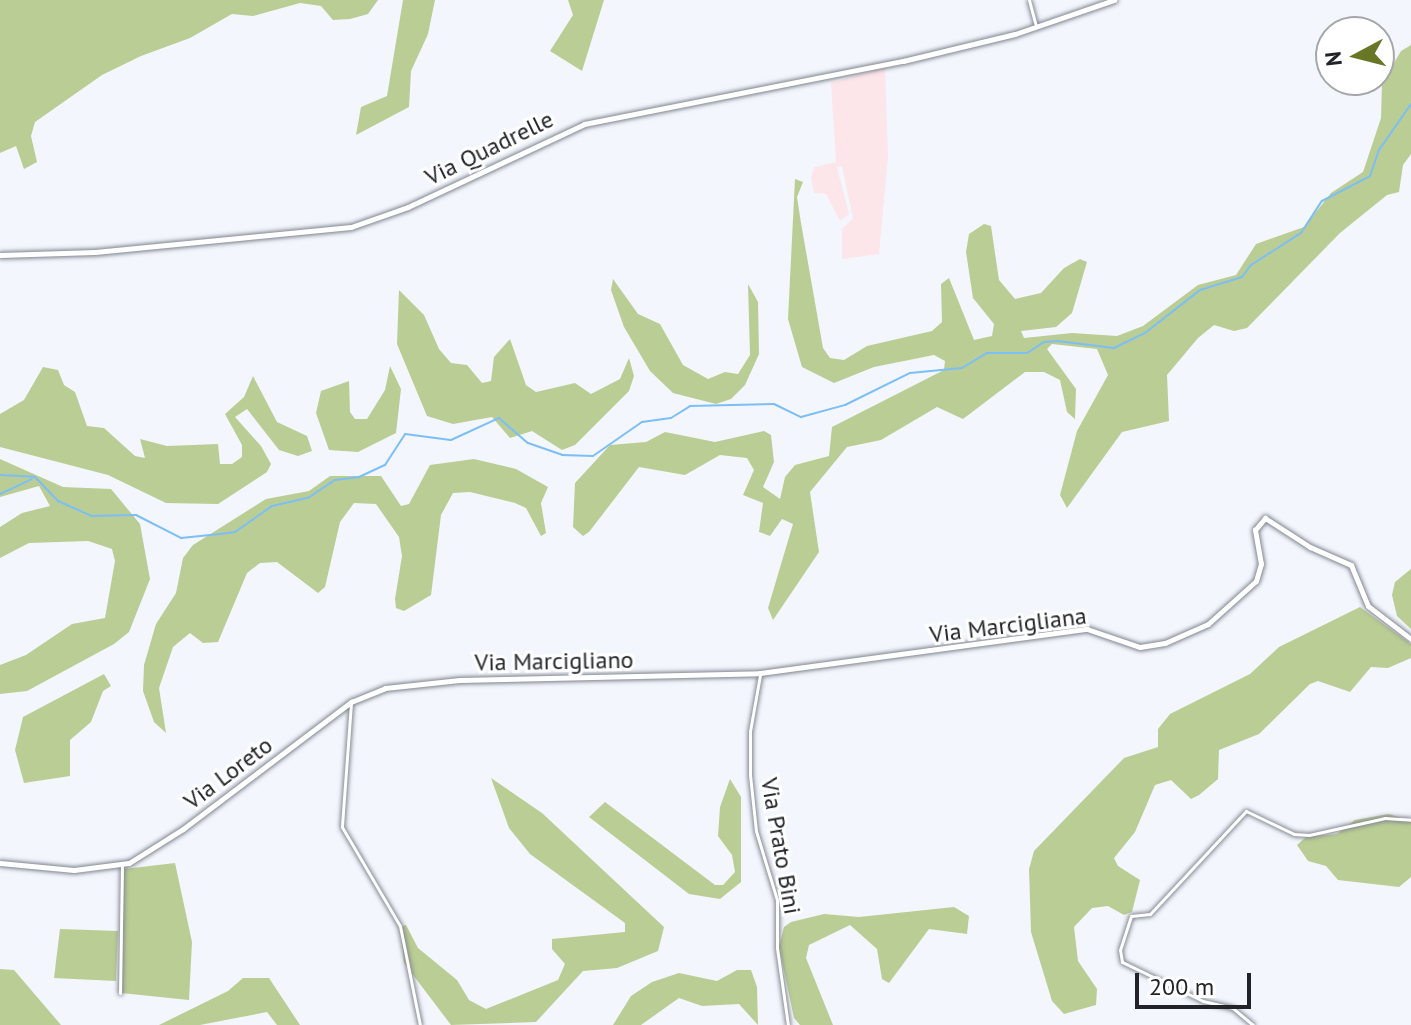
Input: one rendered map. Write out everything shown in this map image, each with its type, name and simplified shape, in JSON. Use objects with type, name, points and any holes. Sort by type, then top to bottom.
[{"type":"street","points":[[1029,0],[1036,26]]},
{"type":"street","name":"Via Quadrelle","points":[[0,255],[95,252],[345,229],[406,208],[587,123],[778,89],[1001,37],[1114,0]]},
{"type":"street","name":"Via Marcigliana","points":[[760,673],[1076,630],[1095,630],[1142,647],[1174,640],[1210,623],[1256,581],[1261,564],[1255,530],[1268,518],[1310,547],[1351,565],[1368,606],[1411,639]]},
{"type":"street","name":"Via Marcigliano","points":[[351,702],[379,689],[440,681],[760,673]]},
{"type":"street","name":"Via Prato Bini","points":[[760,673],[750,731],[750,775],[757,834],[776,895],[777,948],[788,1025]]},
{"type":"street","points":[[351,702],[342,827],[400,926],[420,1025]]},
{"type":"street","name":"Via Loreto","points":[[0,863],[71,870],[122,866],[183,829],[351,702]]},
{"type":"street","points":[[1253,1025],[1233,1008],[1203,1001],[1122,962],[1120,950],[1131,916],[1150,914],[1246,811],[1294,834],[1335,832],[1385,818],[1411,820]]},
{"type":"street","points":[[120,993],[122,866]]},
{"type":"shaded area","points":[[885,67],[888,157],[879,254],[842,259],[842,229],[853,218],[842,166],[837,167],[849,214],[840,221],[826,194],[814,193],[811,178],[814,167],[836,162],[831,83]]},
{"type":"green space","points":[[0,0],[378,0],[368,14],[350,19],[333,20],[321,6],[300,3],[253,16],[232,14],[190,38],[141,56],[102,75],[35,122],[31,136],[37,162],[24,169],[16,146],[0,153]]},
{"type":"green space","points":[[403,0],[435,0],[428,34],[411,71],[409,107],[356,135],[361,107],[387,96]]},
{"type":"green space","points":[[568,0],[604,0],[582,71],[550,51],[573,15]]},
{"type":"green space","points":[[1411,45],[1411,154],[1403,165],[1399,192],[1387,195],[1340,233],[1247,328],[1234,331],[1214,325],[1198,338],[1167,375],[1169,421],[1122,432],[1067,508],[1060,495],[1077,431],[1108,375],[1097,349],[1052,344],[1047,349],[1076,389],[1075,419],[1067,412],[1060,380],[1044,372],[1025,372],[963,419],[937,407],[881,440],[847,447],[810,492],[819,552],[773,620],[768,608],[793,524],[782,519],[770,536],[759,532],[763,503],[743,495],[754,470],[747,458],[720,455],[685,475],[639,467],[589,532],[583,536],[573,527],[575,483],[610,445],[646,442],[665,432],[715,442],[764,431],[771,435],[774,462],[763,487],[780,499],[785,477],[795,465],[829,456],[832,427],[944,370],[945,361],[934,355],[874,367],[834,383],[802,367],[788,319],[795,179],[803,182],[797,197],[823,348],[830,358],[844,360],[867,346],[932,331],[942,322],[941,284],[949,278],[974,340],[992,336],[994,324],[973,298],[966,252],[969,234],[984,224],[991,226],[999,280],[1015,299],[1041,293],[1064,268],[1080,259],[1087,262],[1072,313],[1056,327],[1021,331],[1024,338],[1072,333],[1117,336],[1143,326],[1198,285],[1236,275],[1256,244],[1304,227],[1331,193],[1363,172],[1381,118],[1382,96],[1395,96],[1395,61],[1401,51]]},
{"type":"green space","points":[[613,279],[638,314],[660,324],[683,365],[708,379],[725,372],[738,374],[750,355],[748,284],[758,302],[759,354],[745,385],[731,399],[716,404],[673,393],[650,371],[624,327],[611,290]]},
{"type":"green space","points":[[399,290],[424,315],[439,349],[451,363],[467,365],[482,383],[491,381],[494,357],[510,339],[526,385],[536,392],[575,383],[591,394],[620,379],[629,358],[634,376],[629,391],[575,445],[562,450],[532,431],[510,438],[492,417],[453,424],[427,416],[397,344]]},
{"type":"green space","points":[[390,366],[401,389],[396,433],[358,452],[329,450],[316,413],[321,391],[349,381],[350,412],[355,419],[367,419],[385,390]]},
{"type":"green space","points":[[43,367],[58,370],[64,385],[75,392],[87,426],[104,428],[135,456],[145,458],[140,439],[167,446],[218,444],[220,464],[232,464],[242,457],[242,445],[225,414],[244,397],[253,376],[277,422],[307,436],[312,451],[298,456],[279,450],[247,409],[235,417],[261,446],[271,464],[267,472],[218,504],[166,503],[108,475],[0,447],[0,414],[24,400]]},
{"type":"green space","points":[[0,459],[63,487],[111,489],[140,524],[150,579],[129,632],[114,644],[27,691],[0,694],[0,665],[26,655],[72,624],[105,618],[115,561],[112,549],[88,541],[29,543],[0,558],[0,527],[22,513],[50,506],[39,486],[0,497]]},
{"type":"green space","points":[[474,459],[516,469],[548,487],[541,503],[546,533],[541,536],[526,508],[515,503],[470,492],[453,493],[441,515],[431,595],[404,611],[396,608],[395,599],[402,556],[399,537],[376,504],[354,503],[340,522],[325,587],[318,593],[277,562],[260,563],[247,573],[218,642],[203,643],[190,633],[173,647],[159,688],[166,733],[154,722],[143,691],[144,665],[156,624],[176,593],[183,558],[193,545],[266,499],[309,491],[330,476],[381,476],[401,506],[409,504],[430,465]]},
{"type":"green space","points":[[1411,569],[1411,629],[1397,616],[1392,595],[1395,582]]},
{"type":"green space","points":[[1360,607],[1411,644],[1411,658],[1388,668],[1371,667],[1350,692],[1318,681],[1310,684],[1259,734],[1219,750],[1218,779],[1191,799],[1171,780],[1155,785],[1135,832],[1114,858],[1118,866],[1140,880],[1132,912],[1124,915],[1108,906],[1092,908],[1074,927],[1078,961],[1097,989],[1096,1005],[1064,1014],[1052,1001],[1031,932],[1029,869],[1034,851],[1124,758],[1158,747],[1158,729],[1170,714],[1250,674],[1279,647]]},
{"type":"green space","points":[[104,674],[111,686],[103,691],[91,722],[70,740],[70,776],[24,783],[15,750],[23,717]]},
{"type":"green space","points":[[491,778],[542,813],[664,927],[658,951],[617,968],[583,971],[536,1022],[451,1025],[404,963],[400,926],[406,925],[418,948],[457,980],[469,1000],[486,1009],[558,980],[565,964],[552,949],[552,939],[625,932],[625,923],[530,854],[509,828]]},
{"type":"green space","points":[[730,779],[741,797],[741,882],[720,899],[689,894],[589,817],[605,802],[715,885],[723,885],[735,872],[732,855],[718,836],[720,807]]},
{"type":"green space","points":[[1389,814],[1411,821],[1411,877],[1399,887],[1338,880],[1326,866],[1308,861],[1297,845],[1306,837],[1337,834],[1355,820]]},
{"type":"green space","points":[[175,863],[192,942],[189,1000],[121,993],[124,869]]},
{"type":"green space","points":[[954,907],[969,916],[967,934],[929,929],[889,983],[882,979],[877,949],[850,925],[809,945],[806,958],[833,1025],[800,1025],[794,1018],[779,947],[784,927],[791,922],[824,914],[859,917]]},
{"type":"green space","points":[[60,929],[118,931],[116,981],[54,978]]},
{"type":"green space","points":[[0,969],[14,970],[61,1025],[0,1025]]},
{"type":"green space","points":[[737,970],[751,970],[757,987],[758,1025],[739,1004],[702,1006],[679,998],[641,1025],[613,1025],[631,996],[652,982],[679,973],[717,981]]},
{"type":"green space","points":[[243,978],[269,978],[300,1025],[277,1025],[267,1012],[200,1025],[159,1025],[228,991]]},
{"type":"waterway","points":[[0,475],[35,477],[58,501],[91,516],[136,515],[181,538],[220,534],[235,532],[272,506],[308,498],[335,480],[359,477],[385,465],[405,434],[451,440],[499,418],[528,443],[562,455],[593,456],[642,422],[671,418],[690,406],[774,404],[801,417],[845,405],[910,373],[962,368],[987,353],[1027,353],[1044,342],[1058,341],[1114,348],[1145,333],[1200,290],[1242,277],[1251,265],[1301,233],[1322,201],[1370,176],[1379,150],[1411,104]]},
{"type":"waterway","points":[[0,494],[32,479]]}]
